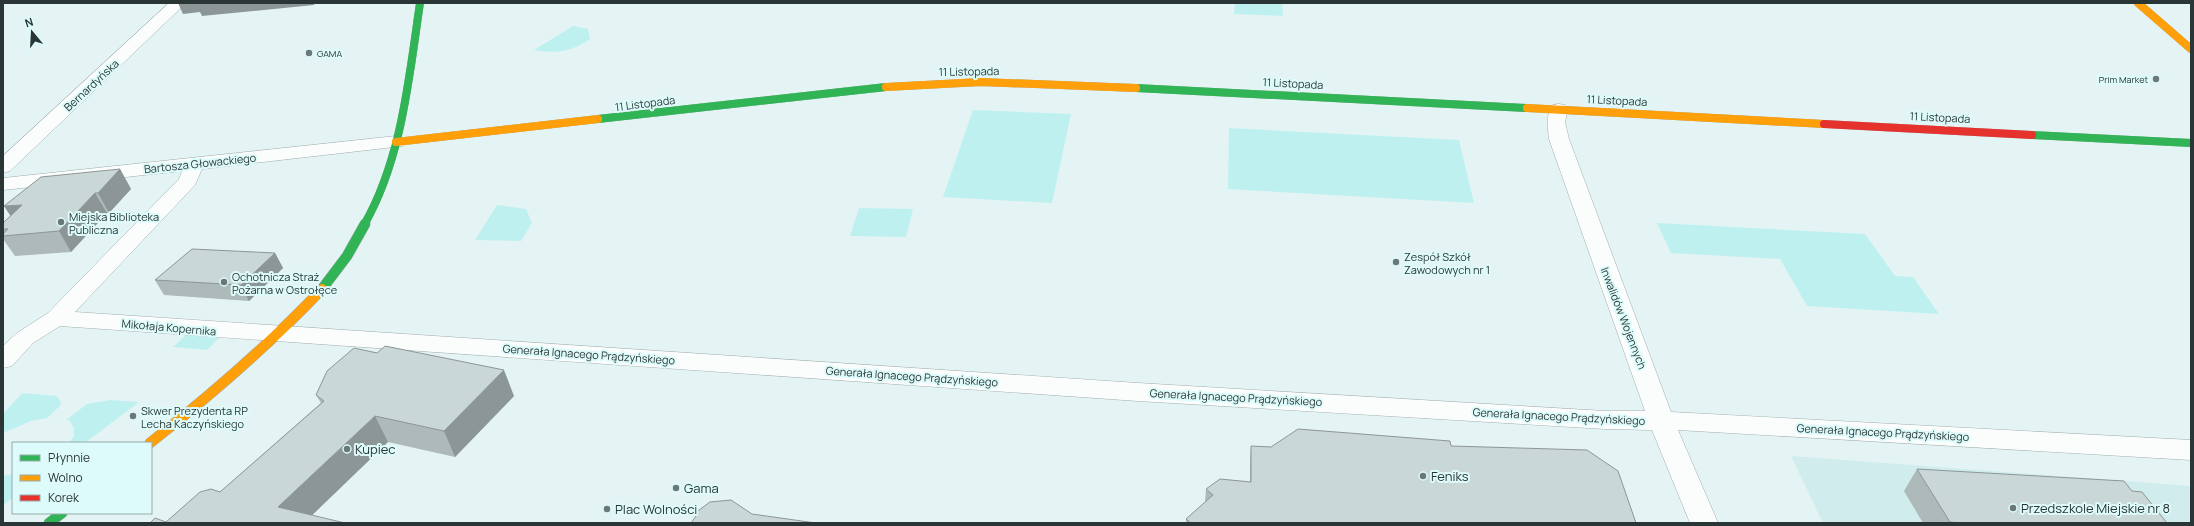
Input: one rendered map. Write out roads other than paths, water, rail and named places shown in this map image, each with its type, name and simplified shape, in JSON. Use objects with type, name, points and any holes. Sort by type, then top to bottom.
[{"type":"street","name":"Bernardyńska","points":[[3,167],[178,3]]},
{"type":"street","points":[[151,442],[232,377],[281,335],[326,283],[353,245],[379,195],[396,142],[406,100],[420,3]]},
{"type":"street","points":[[2138,3],[2191,49]]},
{"type":"street","name":"11 Listopada","points":[[396,142],[894,86],[962,82],[1183,90],[2191,143]]},
{"type":"street","name":"Inwalidów Wojennych","points":[[1559,109],[1556,122],[1559,139],[1661,420],[1704,523]]},
{"type":"street","name":"Bartosza Głowackiego","points":[[3,184],[396,142]]},
{"type":"street","points":[[3,360],[25,338],[56,318],[188,180],[194,163]]},
{"type":"street","name":"Mikołaja Kopernika","points":[[56,318],[281,335]]},
{"type":"street","name":"Generała Ignacego Prądzyńskiego","points":[[281,335],[1146,392],[1605,420],[1661,420],[2191,450]]},
{"type":"street","points":[[49,523],[61,514]]},
{"type":"place","name":"GAMA","points":[[309,53]]},
{"type":"place","name":"Prim Market","points":[[2156,79]]},
{"type":"place","name":"Miejska Biblioteka Publiczna","points":[[61,222]]},
{"type":"place","name":"Zespół Szkół Zawodowych nr 1","points":[[1396,262]]},
{"type":"place","name":"Ochotnicza Straż Pożarna w Ostrołęce","points":[[224,282]]},
{"type":"place","name":"Skwer Prezydenta RP Lecha Kaczyńskiego","points":[[133,416]]},
{"type":"place","name":"Kupiec","points":[[347,449]]},
{"type":"place","name":"Feniks","points":[[1423,476]]},
{"type":"place","name":"Gama","points":[[676,488]]},
{"type":"place","name":"Przedszkole Miejskie nr 8","points":[[2013,508]]},
{"type":"place","name":"Plac Wolności","points":[[607,509]]}]
